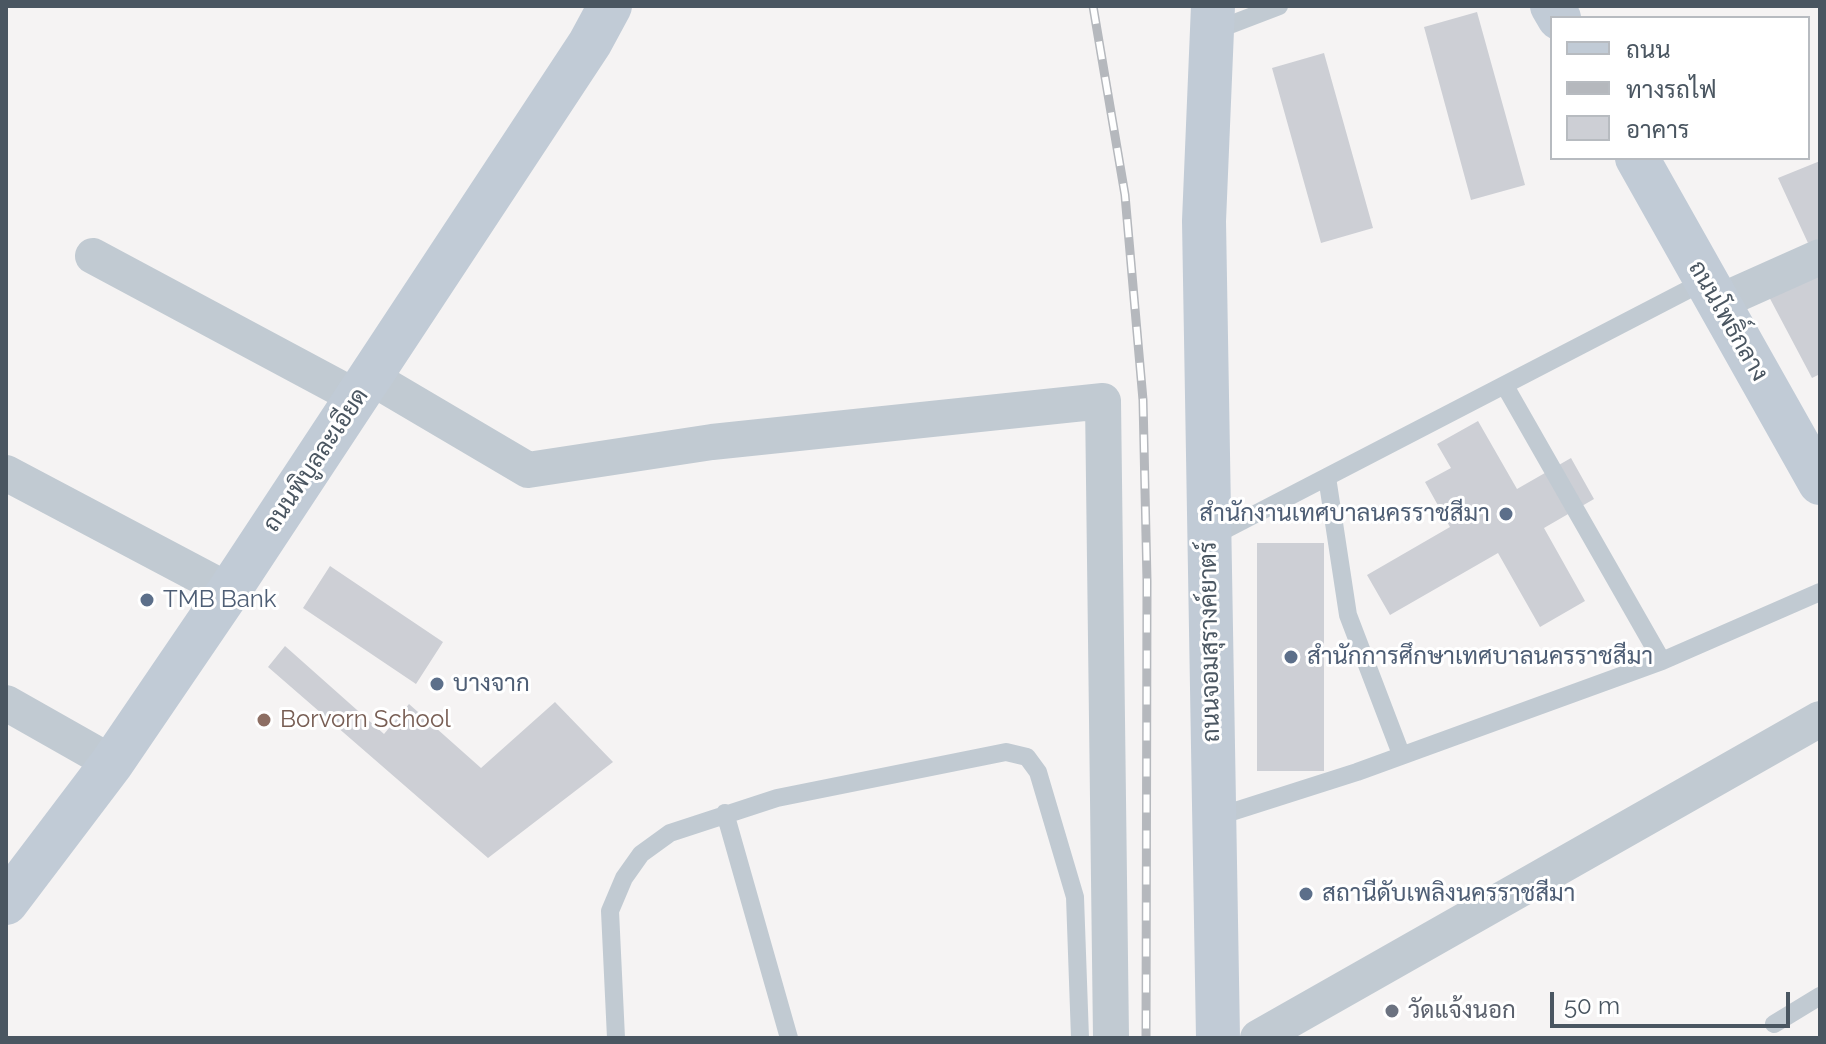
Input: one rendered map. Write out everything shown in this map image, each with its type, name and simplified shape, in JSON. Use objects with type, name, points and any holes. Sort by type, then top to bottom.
[{"type":"main road","name":"ถนนพิบูลละเอียด","points":[[6,903],[112,763],[229,591],[590,43],[610,6]]},
{"type":"main road","name":"ถนนจอมสุรางค์ยาตร์","points":[[1212,19],[1204,221],[1218,1038]]},
{"type":"main road","name":"ถนนโพธิ์กลาง","points":[[1638,160],[1711,292],[1813,457]]},
{"type":"street","points":[[93,256],[528,470],[712,442],[1103,401],[1111,1038]]},
{"type":"street","points":[[1711,292],[1820,257]]},
{"type":"street","points":[[6,473],[229,591]]},
{"type":"street","points":[[6,703],[112,763]]},
{"type":"street","points":[[1258,1038],[1820,719]]},
{"type":"lane","points":[[1212,19],[1279,6]]},
{"type":"lane","points":[[1209,538],[1505,386],[1711,292]]},
{"type":"lane","points":[[1505,386],[1662,661]]},
{"type":"lane","points":[[1327,477],[1348,615],[1401,754]]},
{"type":"lane","points":[[1213,818],[1357,772],[1662,661],[1820,592]]},
{"type":"lane","points":[[616,1038],[610,911],[624,878],[641,854],[670,833],[777,798],[1006,752],[1027,757],[1038,772],[1075,897],[1081,985],[1080,1038]]},
{"type":"lane","points":[[725,813],[789,1038]]},
{"type":"lane","points":[[1774,1024],[1820,996]]},
{"type":"building","points":[[1477,12],[1525,185],[1471,200],[1424,27]]},
{"type":"building","points":[[1324,53],[1373,228],[1321,243],[1272,68]]},
{"type":"building","points":[[1820,161],[1820,239],[1808,243],[1778,178]]},
{"type":"building","points":[[1820,271],[1820,374],[1812,378],[1767,293]]},
{"type":"building","name":"สำนักงานเทศบาลนครราชสีมา","points":[[1478,421],[1517,489],[1571,458],[1594,499],[1544,528],[1585,601],[1540,627],[1498,553],[1390,615],[1367,575],[1450,527],[1425,482],[1451,468],[1437,444]]},
{"type":"building","name":"สำนักการศึกษาเทศบาลนครราชสีมา","points":[[1257,543],[1324,543],[1324,771],[1257,771]]},
{"type":"building","points":[[330,566],[443,642],[416,684],[303,608]]},
{"type":"building","points":[[285,646],[384,734],[409,704],[481,768],[555,702],[613,762],[488,858],[268,667]]},
{"type":"railway","points":[[1093,6],[1125,195],[1143,400],[1147,581],[1146,1038]]},
{"type":"place","name":"สำนักงานเทศบาลนครราชสีมา","points":[[1506,514]]},
{"type":"place","name":"TMB Bank","points":[[147,600]]},
{"type":"place","name":"สำนักการศึกษาเทศบาลนครราชสีมา","points":[[1291,657]]},
{"type":"place","name":"บางจาก","points":[[437,684]]},
{"type":"place","name":"Borvorn School","points":[[264,720]]},
{"type":"place","name":"สถานีดับเพลิงนครราชสีมา","points":[[1306,894]]},
{"type":"place","name":"วัดแจ้งนอก","points":[[1392,1011]]}]
